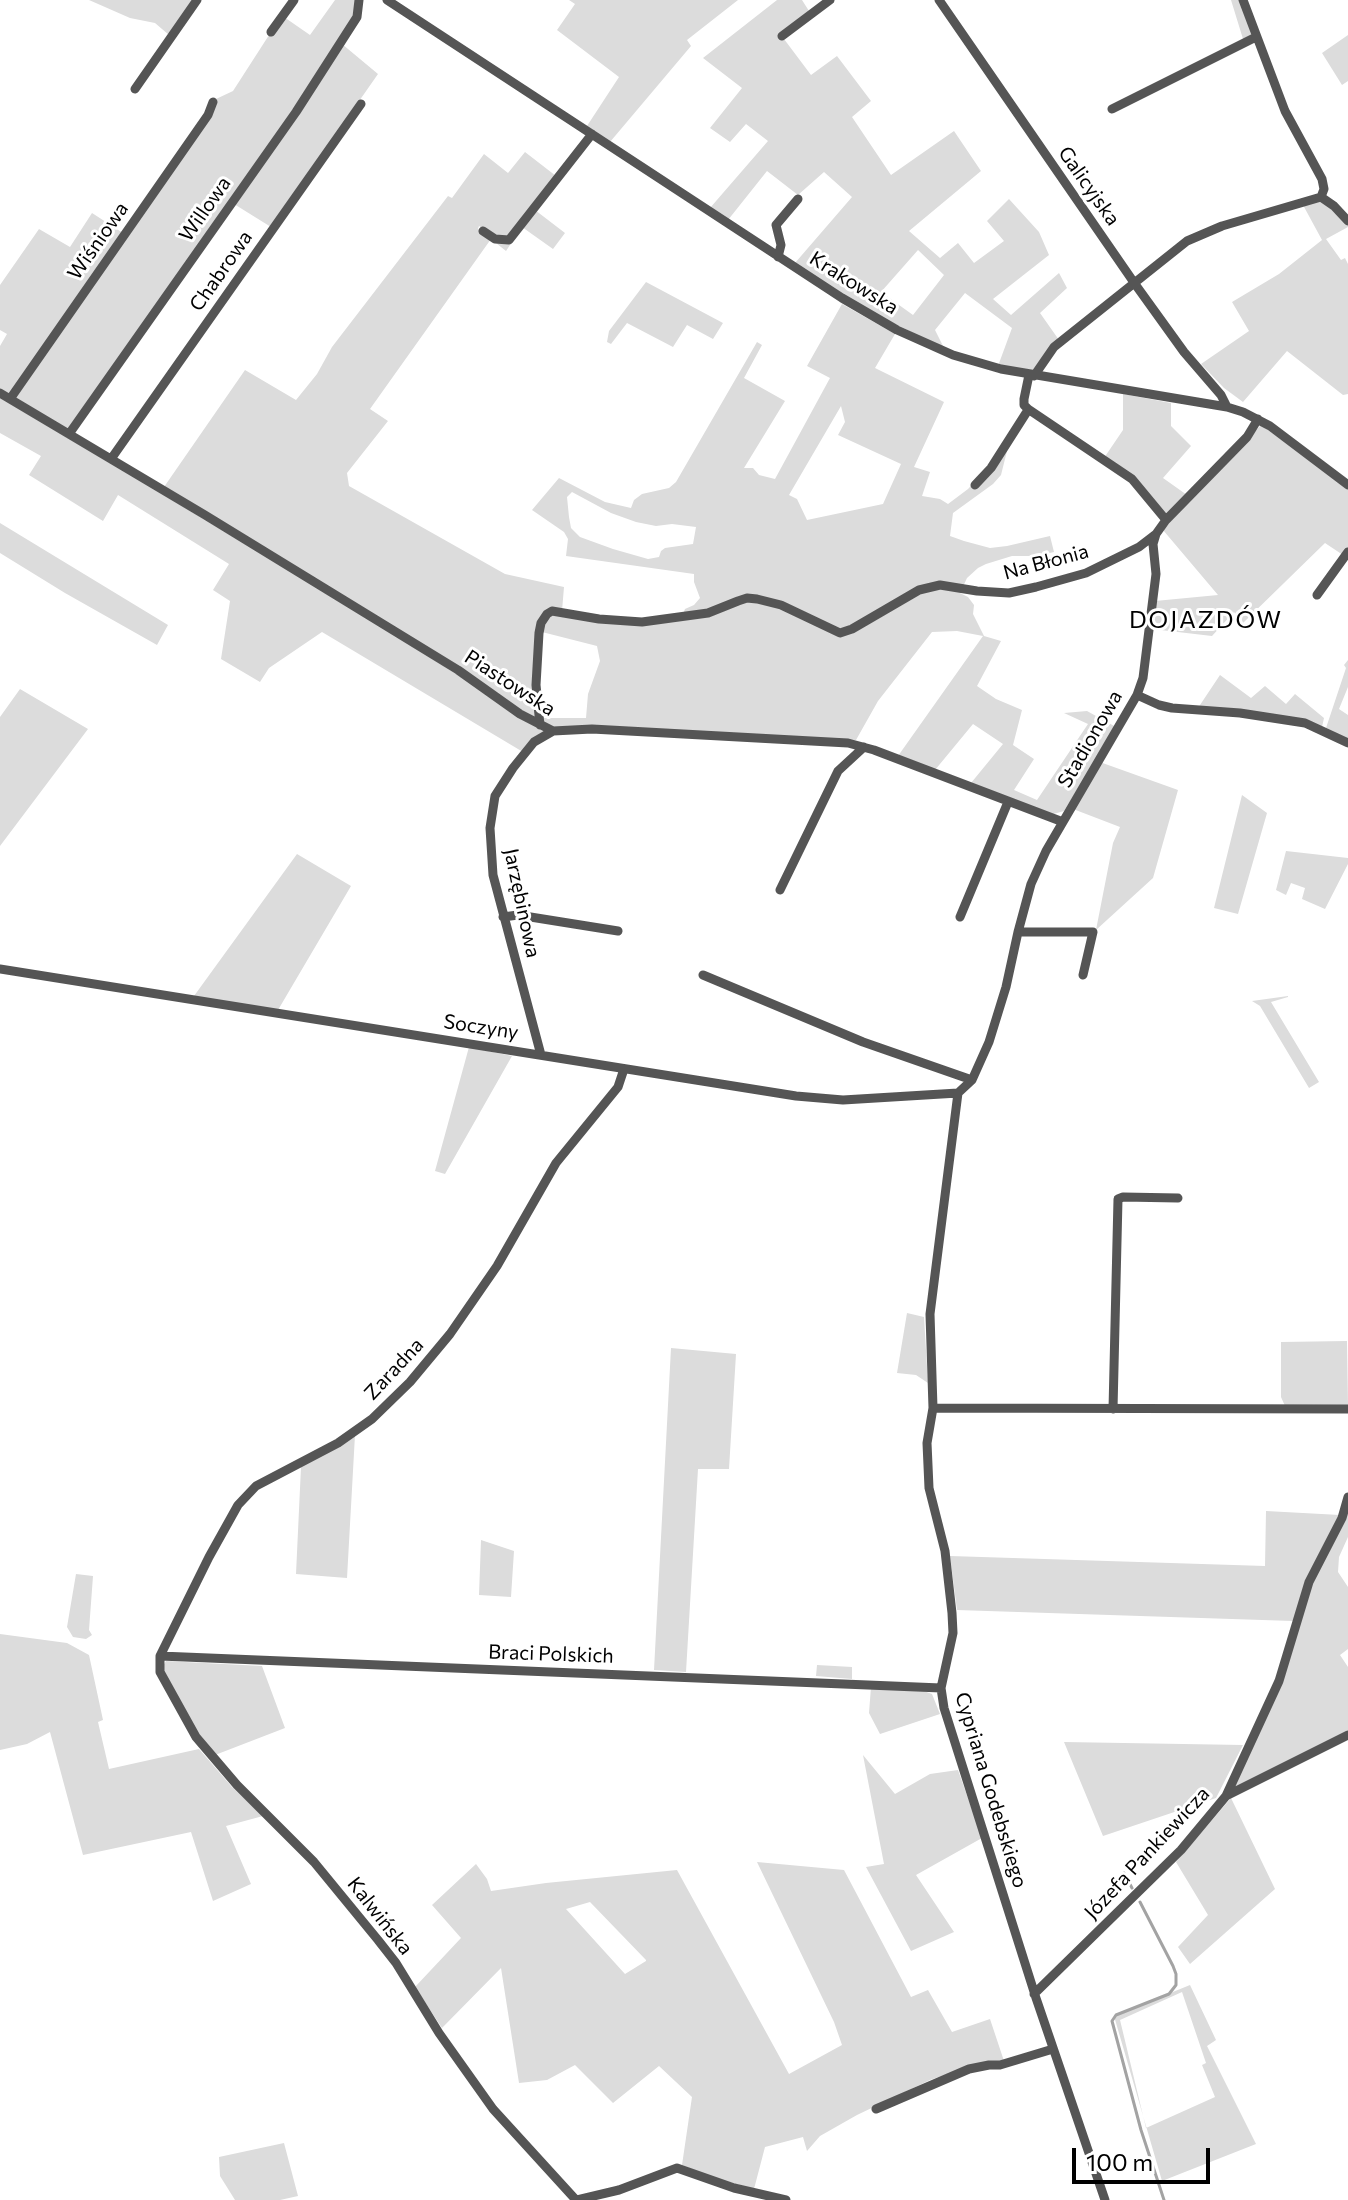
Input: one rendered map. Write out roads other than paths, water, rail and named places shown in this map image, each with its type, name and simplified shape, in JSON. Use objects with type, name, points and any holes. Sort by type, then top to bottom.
[{"type":"street","points":[[135,89],[197,0]]},
{"type":"street","points":[[271,32],[294,0]]},
{"type":"street","name":"Willowa","points":[[69,434],[296,112],[357,17],[359,0]]},
{"type":"street","name":"Krakowska","points":[[387,0],[778,257],[897,330],[953,355],[1001,369],[1227,407],[1258,419],[1348,485]]},
{"type":"street","points":[[782,36],[830,0]]},
{"type":"street","name":"Galicyjska","points":[[939,0],[1135,284],[1227,407]]},
{"type":"street","points":[[1243,0],[1285,111],[1322,179],[1324,189],[1321,197]]},
{"type":"street","points":[[1112,109],[1256,37]]},
{"type":"street","name":"Wiśniowa","points":[[10,399],[208,115],[213,102]]},
{"type":"street","name":"Chabrowa","points":[[111,459],[361,104]]},
{"type":"street","points":[[483,231],[495,239],[509,240],[592,134]]},
{"type":"street","points":[[1166,520],[1132,479],[1028,410],[1024,405],[1031,375],[1054,347],[1187,241],[1222,226],[1321,197]]},
{"type":"street","points":[[1321,197],[1348,221]]},
{"type":"street","points":[[778,257],[781,245],[776,225],[798,199]]},
{"type":"street","points":[[1215,388],[1215,405]]},
{"type":"street","name":"Piastowska","points":[[0,393],[458,670],[520,714],[553,731],[620,730],[848,743],[1063,822]]},
{"type":"street","points":[[975,485],[991,468],[1028,410]]},
{"type":"street","points":[[1156,534],[1247,437],[1258,419]]},
{"type":"street","name":"Na Błonia","points":[[540,725],[536,685],[539,633],[541,623],[552,611],[642,622],[708,613],[738,601],[757,599],[781,605],[840,633],[919,590],[940,585],[1009,593],[1036,587],[1086,573],[1139,547],[1156,534]]},
{"type":"street","name":"Stadionowa","points":[[958,1093],[972,1080],[989,1042],[1031,884],[1063,822],[1137,695],[1143,678],[1156,574],[1153,544],[1156,534]]},
{"type":"street","points":[[1317,595],[1348,552]]},
{"type":"street","points":[[1137,695],[1172,708],[1240,713],[1305,723],[1348,743]]},
{"type":"street","name":"Jarzębinowa","points":[[541,1055],[493,875],[490,828],[495,796],[513,768],[534,742],[553,731]]},
{"type":"street","points":[[780,890],[838,771],[864,747]]},
{"type":"street","points":[[960,917],[1008,802]]},
{"type":"street","points":[[503,917],[518,915],[618,931]]},
{"type":"street","points":[[1018,932],[1093,932],[1083,975]]},
{"type":"street","name":"Soczyny","points":[[0,969],[796,1096],[843,1100],[958,1093]]},
{"type":"street","points":[[703,975],[863,1042],[972,1080]]},
{"type":"street","name":"Zaradna","points":[[160,1656],[238,1505],[256,1486],[338,1443],[372,1419],[410,1382],[450,1334],[489,1278],[556,1163],[618,1087],[624,1069]]},
{"type":"street","name":"Cypriana Godebskiego","points":[[958,1093],[930,1314],[933,1408],[927,1443],[929,1488],[945,1551],[953,1633],[941,1688],[944,1708],[1034,1994],[1105,2200]]},
{"type":"street","points":[[1113,1409],[1118,1199],[1178,1198]]},
{"type":"street","points":[[933,1408],[1348,1409]]},
{"type":"street","name":"Józefa Pankiewicza","points":[[1034,1994],[1181,1850],[1226,1796],[1279,1681],[1309,1582],[1342,1518],[1348,1497]]},
{"type":"street","name":"Braci Polskich","points":[[160,1656],[941,1688]]},
{"type":"street","name":"Kalwińska","points":[[160,1656],[160,1672],[196,1737],[237,1785],[314,1862],[396,1963],[439,2033],[493,2109],[576,2200]]},
{"type":"street","points":[[1226,1796],[1348,1735]]},
{"type":"street","points":[[876,2109],[969,2069],[1000,2065],[1053,2049]]},
{"type":"street","points":[[576,2200],[619,2190],[677,2168],[734,2188],[786,2200]]},
{"type":"waterway","points":[[1124,1873],[1132,1888]]},
{"type":"waterway","points":[[1140,1902],[1173,1966],[1176,1985],[1169,1994],[1116,2015],[1112,2021],[1141,2130],[1164,2200]]},
{"type":"district","name":"DOJAZDÓW","points":[[1206,620]]}]
